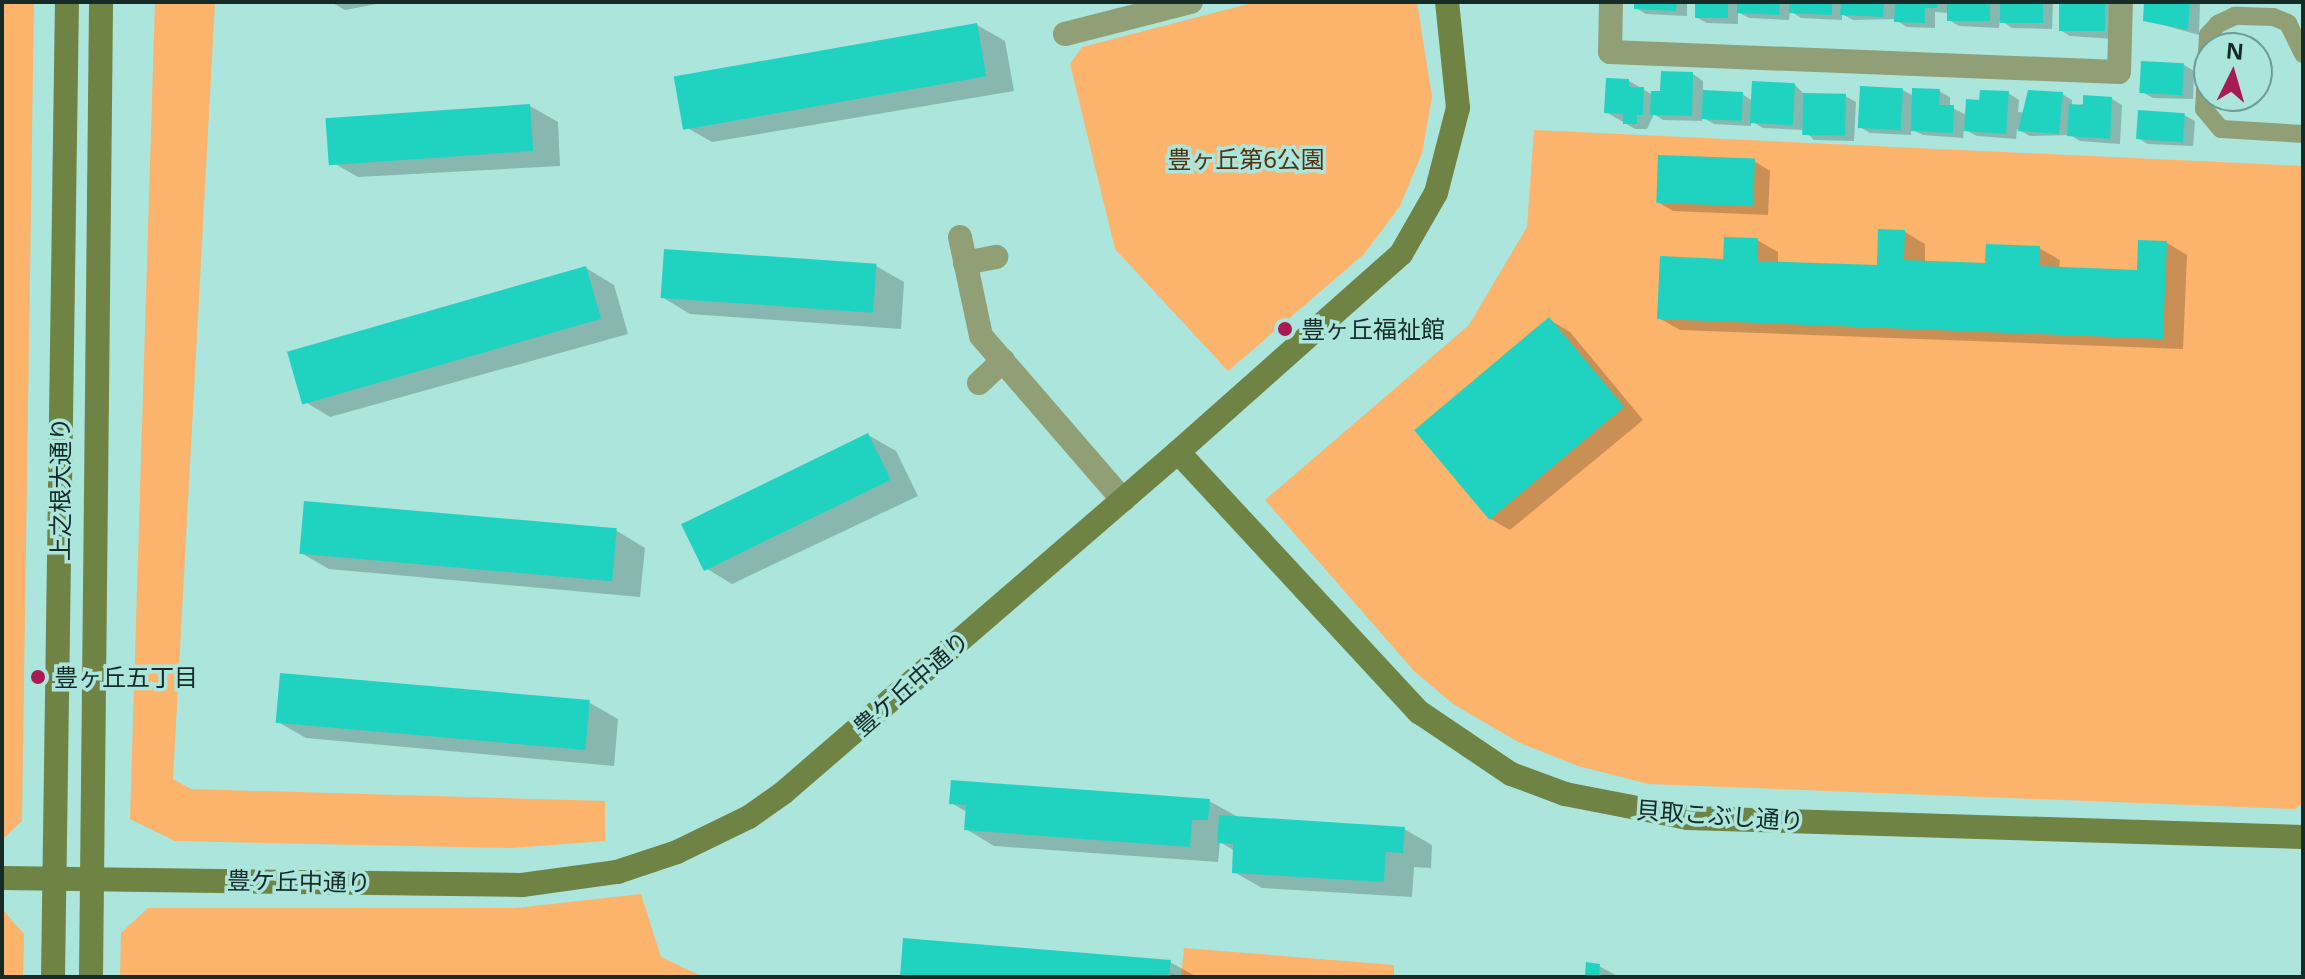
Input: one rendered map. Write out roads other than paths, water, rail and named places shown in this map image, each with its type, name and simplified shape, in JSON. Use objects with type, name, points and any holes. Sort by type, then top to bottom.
[{"type":"street","name":"上之根大通り","points":[[53,977],[67,2]]},
{"type":"street","name":"上之根大通り","points":[[91,977],[101,2]]},
{"type":"street","points":[[1065,34],[1191,2]]},
{"type":"street","name":"豊ケ丘中通り","points":[[2,878],[522,885],[617,872],[677,852],[749,817],[783,793],[1373,284],[1421,224],[1449,159],[1458,108],[1447,2]]},
{"type":"street","points":[[1611,2],[1610,52],[2119,72],[2121,2]]},
{"type":"street","points":[[960,237],[981,336],[1123,500]]},
{"type":"street","points":[[965,263],[996,257]]},
{"type":"street","points":[[979,383],[1003,361]]},
{"type":"street","name":"貝取こぶし通り","points":[[1178,452],[1419,712],[1511,774],[1565,794],[1688,818],[2303,837]]},
{"type":"lane","points":[[2303,54],[2288,23],[2273,17],[2235,16],[2218,24],[2208,35],[2204,109],[2221,129],[2303,134]]},
{"type":"place","name":"豊ヶ丘福祉館","points":[[1285,329]]},
{"type":"place","name":"豊ヶ丘五丁目","points":[[38,677]]},
{"type":"park label","name":"豊ヶ丘第6公園","points":[[1246,159]]}]
